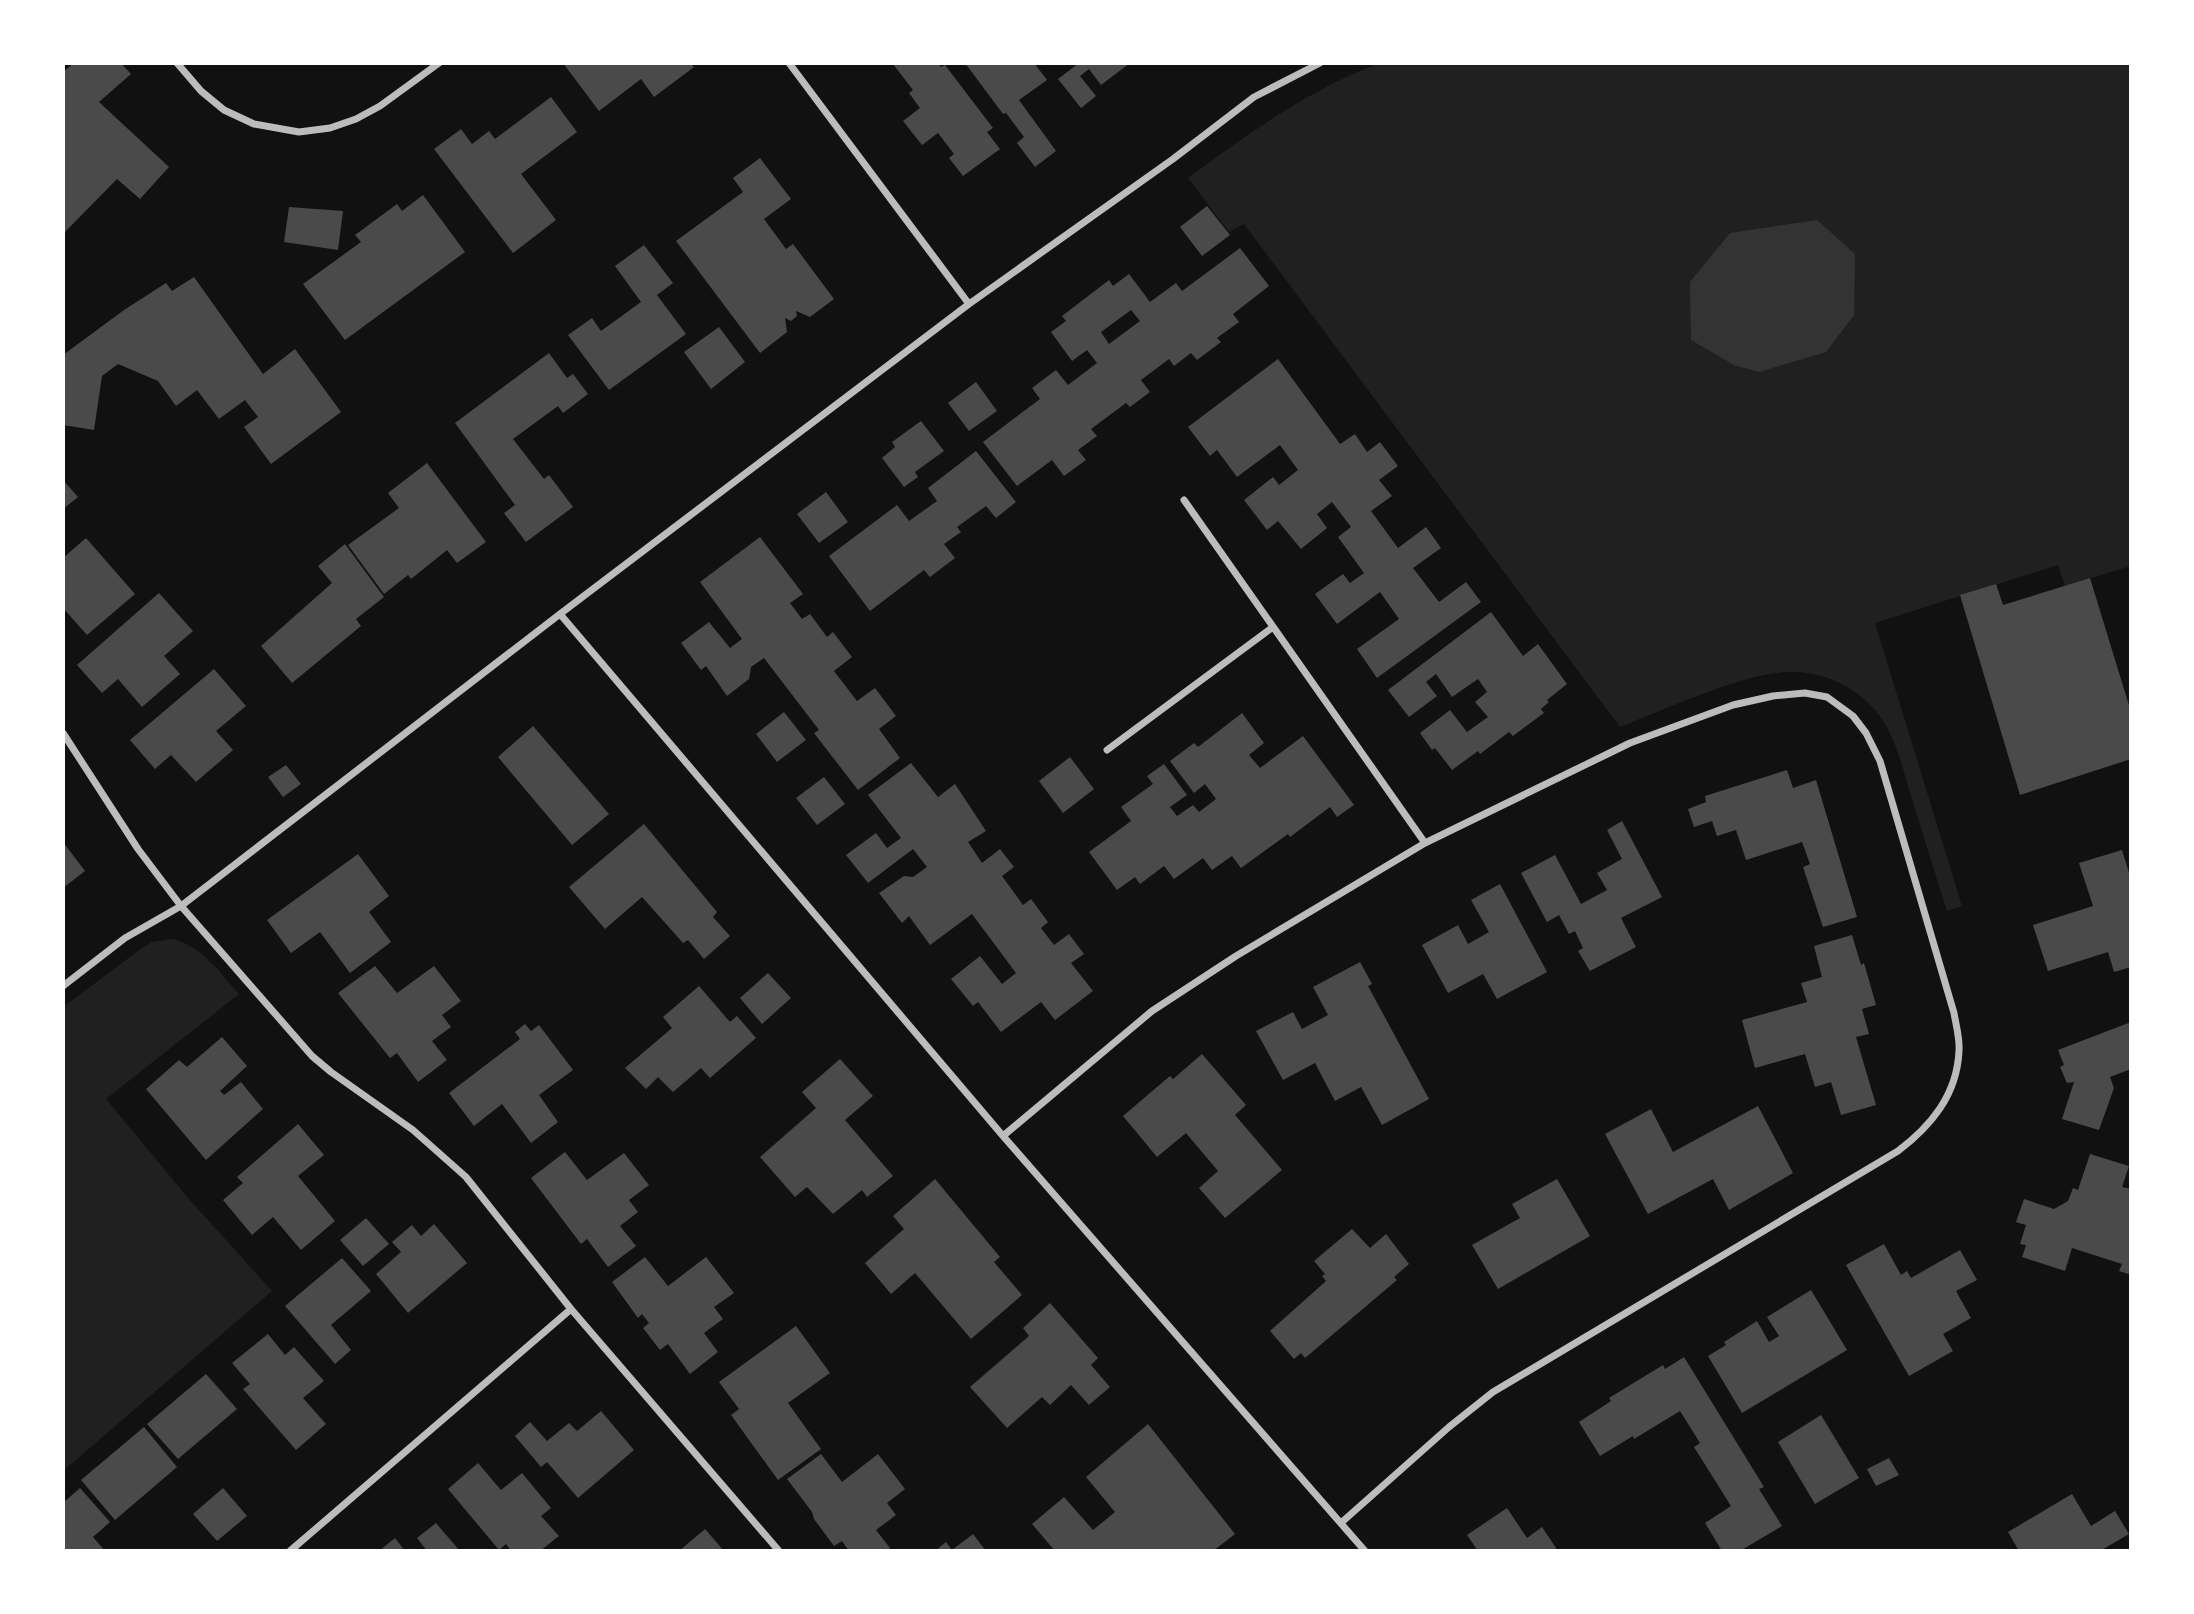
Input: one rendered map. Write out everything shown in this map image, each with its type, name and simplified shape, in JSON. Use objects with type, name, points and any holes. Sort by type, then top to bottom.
[{"type":"street","points":[[177,63],[201,91],[224,110],[254,124],[299,132],[330,128],[356,119],[380,106],[439,63]]},
{"type":"street","points":[[789,63],[970,304]]},
{"type":"street","points":[[63,986],[125,938],[181,906],[560,614],[970,304],[1173,159],[1254,97],[1320,63]]},
{"type":"street","points":[[1184,500],[1425,843]]},
{"type":"street","points":[[560,614],[1003,1136],[1365,1551]]},
{"type":"street","points":[[1107,750],[1273,627]]},
{"type":"street","points":[[1003,1136],[1152,1011],[1236,956],[1425,843],[1630,743],[1733,705],[1773,696],[1805,693],[1827,696],[1853,716],[1866,733],[1880,761],[1954,1013],[1959,1050],[1955,1078],[1942,1108],[1922,1133],[1898,1151],[1493,1392],[1449,1427],[1342,1522]]},
{"type":"street","points":[[63,733],[138,849],[181,906],[312,1056],[413,1129],[466,1177],[570,1309],[779,1551]]},
{"type":"street","points":[[290,1551],[570,1309]]},
{"type":"shaded area","points":[[1380,63],[2131,63],[2131,566],[2065,586],[2058,565],[1875,623],[1962,906],[1947,911],[1899,756],[1885,725],[1870,704],[1833,680],[1819,675],[1790,672],[1757,677],[1718,688],[1620,727],[1244,224],[1229,232],[1188,178],[1303,100]]},
{"type":"shaded area","points":[[1817,220],[1855,254],[1854,315],[1826,352],[1759,372],[1734,365],[1691,340],[1690,282],[1730,233]]},
{"type":"shaded area","points":[[173,939],[202,954],[239,994],[106,1099],[188,1198],[272,1291],[63,1471],[63,1007],[142,948],[152,942]]},
{"type":"building","points":[[74,63],[121,63],[131,74],[99,102],[169,167],[140,199],[117,179],[63,234],[63,72]]},
{"type":"building","points":[[563,63],[690,63],[694,67],[654,97],[641,79],[599,111]]},
{"type":"building","points":[[894,63],[938,63],[941,67],[945,65],[993,128],[987,132],[1000,149],[963,176],[949,158],[954,154],[938,133],[922,145],[903,121],[920,108],[909,93],[913,90]]},
{"type":"building","points":[[965,63],[1034,63],[1047,80],[1019,100],[1056,151],[1035,167],[1017,143],[1024,137]]},
{"type":"building","points":[[1079,63],[1130,63],[1101,85],[1089,69],[1080,76],[1096,96],[1081,108],[1058,79]]},
{"type":"building","points":[[551,97],[577,132],[521,174],[556,220],[513,253],[434,149],[461,129],[472,144],[489,131],[495,139]]},
{"type":"building","points":[[760,158],[791,199],[764,219],[786,249],[793,244],[834,299],[810,317],[796,311],[797,316],[791,321],[785,318],[787,332],[760,353],[676,241],[743,192],[733,178]]},
{"type":"building","points":[[423,195],[465,252],[345,340],[303,284],[361,242],[355,235],[397,204],[402,211]]},
{"type":"building","points":[[1207,206],[1230,235],[1202,256],[1180,227]]},
{"type":"building","points":[[289,207],[343,211],[338,250],[284,242]]},
{"type":"building","points":[[644,245],[673,283],[657,295],[686,334],[609,390],[568,335],[592,318],[601,331],[641,302],[615,266]]},
{"type":"building","points":[[1240,248],[1269,286],[1233,314],[1239,322],[1217,338],[1221,342],[1197,360],[1191,353],[1174,366],[1169,359],[1141,380],[1150,392],[1130,407],[1126,403],[1091,429],[1097,436],[1078,450],[1086,460],[1064,476],[1052,460],[1017,486],[983,442],[1040,399],[1032,388],[1056,370],[1068,385],[1097,363],[1087,350],[1072,361],[1051,332],[1066,321],[1062,316],[1109,280],[1113,286],[1129,274],[1150,302],[1176,283],[1182,291]],"holes":[[[1131,310],[1140,321],[1109,344],[1101,332]]]},
{"type":"building","points":[[194,277],[263,374],[295,349],[341,412],[271,464],[244,427],[258,417],[245,400],[219,419],[197,390],[176,406],[158,381],[118,364],[102,376],[94,430],[63,425],[63,355],[166,283],[172,291]]},
{"type":"building","points":[[719,327],[745,362],[711,389],[684,352]]},
{"type":"building","points":[[549,353],[567,378],[573,374],[588,394],[563,413],[558,406],[513,439],[544,479],[549,475],[573,507],[526,542],[504,513],[515,505],[455,423]]},
{"type":"building","points":[[1278,359],[1340,444],[1355,434],[1367,452],[1380,442],[1398,466],[1379,480],[1392,496],[1371,511],[1398,548],[1426,527],[1441,548],[1413,568],[1439,602],[1466,582],[1481,602],[1377,678],[1357,649],[1399,619],[1380,592],[1337,624],[1315,594],[1343,574],[1350,583],[1364,573],[1338,537],[1351,527],[1332,502],[1317,514],[1327,528],[1301,549],[1278,521],[1267,530],[1244,500],[1273,477],[1279,485],[1298,470],[1280,445],[1237,477],[1217,450],[1210,456],[1188,427]]},
{"type":"building","points":[[976,382],[997,411],[969,431],[948,403]]},
{"type":"building","points":[[921,421],[944,451],[915,472],[918,477],[904,487],[882,458],[895,447],[892,442]]},
{"type":"building","points":[[976,451],[1016,502],[996,518],[986,506],[957,527],[961,532],[944,544],[955,558],[930,577],[924,570],[870,611],[829,556],[897,505],[909,521],[937,501],[928,488]]},
{"type":"building","points":[[427,463],[486,542],[457,563],[447,550],[411,579],[408,575],[384,594],[348,545],[399,508],[388,493]]},
{"type":"building","points":[[63,480],[78,497],[63,509]]},
{"type":"building","points":[[826,492],[848,522],[819,543],[797,514]]},
{"type":"building","points":[[760,537],[803,594],[790,603],[802,619],[810,614],[827,637],[833,632],[852,657],[834,671],[857,701],[875,688],[896,716],[879,729],[900,758],[858,790],[814,733],[819,730],[764,658],[751,667],[749,679],[727,696],[706,666],[701,670],[681,643],[709,622],[730,648],[742,639],[700,582]]},
{"type":"building","points":[[86,538],[135,594],[87,635],[63,608],[63,558]]},
{"type":"building","points":[[345,544],[384,597],[356,619],[361,626],[292,683],[261,646],[332,583],[318,566]]},
{"type":"building","points":[[2090,578],[2131,712],[2131,759],[2020,795],[1960,595],[1996,584],[2003,605]]},
{"type":"building","points":[[159,593],[193,631],[164,656],[180,674],[142,707],[118,679],[102,693],[77,665]]},
{"type":"building","points":[[1491,612],[1523,656],[1538,644],[1567,684],[1547,700],[1549,702],[1541,709],[1544,713],[1513,736],[1509,732],[1480,754],[1478,751],[1452,770],[1420,733],[1450,710],[1467,732],[1488,717],[1475,702],[1487,692],[1478,679],[1452,697],[1436,674],[1426,682],[1437,696],[1409,717],[1388,690]]},
{"type":"building","points":[[214,669],[246,706],[216,731],[233,750],[196,782],[171,755],[155,769],[130,740]]},
{"type":"building","points":[[784,712],[806,740],[777,762],[756,734]]},
{"type":"building","points":[[1242,713],[1264,743],[1249,755],[1260,768],[1303,736],[1354,805],[1337,817],[1330,807],[1290,837],[1288,834],[1241,868],[1232,856],[1212,870],[1203,858],[1174,879],[1164,866],[1140,884],[1135,877],[1117,890],[1089,852],[1131,821],[1121,807],[1153,784],[1147,776],[1164,764],[1187,795],[1170,807],[1177,816],[1193,805],[1199,812],[1216,799],[1205,784],[1194,793],[1170,761],[1194,743],[1198,747]]},
{"type":"building","points":[[533,726],[609,814],[572,845],[498,757]]},
{"type":"building","points":[[1070,757],[1094,789],[1063,813],[1039,781]]},
{"type":"building","points":[[911,763],[938,797],[955,784],[986,831],[968,842],[982,863],[1000,849],[1014,867],[1002,876],[1023,905],[1031,899],[1048,922],[1041,928],[1054,945],[1069,934],[1084,954],[1071,963],[1093,991],[1055,1020],[1041,1002],[1001,1032],[978,1002],[973,1006],[951,979],[980,956],[1002,984],[1016,973],[972,914],[930,945],[909,916],[902,923],[879,893],[904,876],[913,877],[927,867],[913,849],[868,883],[846,855],[876,833],[887,848],[901,838],[868,795]]},
{"type":"building","points":[[286,765],[301,784],[283,797],[268,777]]},
{"type":"building","points":[[1787,770],[1793,788],[1816,780],[1857,917],[1823,927],[1803,867],[1810,864],[1802,842],[1746,860],[1736,830],[1717,836],[1712,821],[1694,827],[1688,809],[1706,802],[1705,796]]},
{"type":"building","points":[[824,777],[845,804],[817,825],[796,798]]},
{"type":"building","points":[[1622,821],[1662,897],[1621,918],[1636,947],[1590,971],[1578,951],[1583,948],[1575,931],[1569,934],[1559,915],[1547,922],[1521,873],[1555,855],[1581,904],[1607,890],[1597,873],[1622,859],[1607,830]]},
{"type":"building","points":[[644,824],[717,912],[713,917],[730,936],[704,959],[688,940],[683,943],[642,897],[605,929],[569,887]]},
{"type":"building","points":[[63,842],[85,871],[63,888]]},
{"type":"building","points":[[2122,850],[2131,879],[2131,967],[2114,972],[2108,952],[2048,971],[2033,925],[2093,906],[2079,863]]},
{"type":"building","points":[[358,854],[389,896],[369,912],[391,942],[350,973],[320,932],[291,953],[267,920]]},
{"type":"building","points":[[1500,884],[1547,972],[1497,999],[1483,974],[1448,993],[1422,945],[1458,925],[1468,944],[1489,932],[1471,900]]},
{"type":"building","points":[[1852,935],[1861,965],[1864,963],[1876,1005],[1862,1009],[1869,1034],[1856,1037],[1876,1105],[1841,1115],[1831,1082],[1815,1087],[1805,1054],[1755,1068],[1742,1020],[1807,1002],[1801,983],[1822,977],[1814,946]]},
{"type":"building","points":[[1360,962],[1372,984],[1368,986],[1429,1099],[1382,1125],[1361,1087],[1335,1101],[1315,1063],[1283,1080],[1256,1031],[1293,1012],[1302,1029],[1328,1015],[1313,987]]},
{"type":"building","points":[[375,966],[397,993],[434,966],[461,1001],[442,1015],[451,1027],[432,1041],[447,1060],[418,1082],[397,1053],[390,1058],[338,993]]},
{"type":"building","points":[[768,973],[791,998],[762,1024],[740,998]]},
{"type":"building","points":[[699,986],[730,1022],[737,1016],[756,1038],[710,1078],[701,1068],[673,1092],[658,1077],[646,1089],[625,1068],[672,1028],[663,1017]]},
{"type":"building","points":[[2131,1022],[2131,1069],[2110,1077],[2114,1088],[2099,1130],[2062,1119],[2074,1082],[2067,1083],[2060,1067],[2064,1065],[2058,1050]]},
{"type":"building","points":[[525,1024],[531,1031],[539,1025],[573,1070],[539,1095],[558,1122],[531,1143],[502,1104],[474,1126],[449,1093],[520,1039],[515,1032]]},
{"type":"building","points":[[222,1037],[247,1066],[220,1091],[224,1095],[241,1082],[263,1109],[206,1160],[146,1089],[179,1060],[187,1067]]},
{"type":"building","points":[[1202,1054],[1246,1105],[1235,1115],[1282,1170],[1225,1218],[1199,1188],[1218,1171],[1186,1133],[1157,1157],[1123,1116],[1170,1076],[1173,1079]]},
{"type":"building","points":[[840,1059],[873,1096],[845,1120],[893,1176],[867,1197],[862,1190],[833,1214],[807,1187],[795,1197],[760,1157],[816,1108],[802,1092]]},
{"type":"building","points":[[1758,1106],[1793,1173],[1729,1210],[1713,1179],[1648,1214],[1605,1134],[1651,1109],[1673,1152]]},
{"type":"building","points":[[298,1124],[324,1155],[298,1176],[335,1221],[301,1250],[273,1217],[252,1235],[223,1200],[243,1183],[237,1177]]},
{"type":"building","points":[[565,1152],[587,1180],[624,1153],[649,1185],[629,1200],[638,1212],[620,1226],[636,1246],[608,1267],[587,1239],[581,1244],[531,1178]]},
{"type":"building","points":[[2090,1154],[2129,1166],[2122,1187],[2131,1189],[2131,1273],[2128,1274],[2119,1271],[2122,1264],[2072,1248],[2065,1271],[2022,1257],[2026,1245],[2020,1244],[2026,1225],[2016,1222],[2024,1199],[2054,1209],[2068,1201],[2073,1188],[2078,1190]]},
{"type":"building","points":[[935,1179],[1000,1257],[994,1262],[1022,1295],[971,1339],[915,1273],[891,1294],[865,1263],[904,1229],[893,1216]]},
{"type":"building","points":[[1557,1179],[1590,1236],[1498,1289],[1472,1245],[1520,1218],[1512,1204]]},
{"type":"building","points":[[366,1218],[389,1244],[363,1266],[340,1240]]},
{"type":"building","points":[[434,1224],[467,1263],[408,1313],[376,1274],[401,1252],[392,1242],[412,1225],[421,1236]]},
{"type":"building","points":[[1352,1229],[1370,1248],[1386,1234],[1409,1264],[1394,1277],[1397,1280],[1305,1358],[1301,1353],[1294,1359],[1270,1331],[1326,1281],[1322,1276],[1325,1274],[1314,1261]]},
{"type":"building","points":[[1884,1244],[1901,1275],[1907,1271],[1911,1278],[1960,1250],[1977,1280],[1956,1291],[1971,1318],[1943,1334],[1953,1351],[1909,1376],[1846,1265]]},
{"type":"building","points":[[645,1257],[668,1286],[706,1257],[734,1293],[714,1307],[723,1319],[704,1333],[718,1352],[690,1374],[668,1344],[660,1350],[643,1328],[649,1323],[642,1314],[638,1318],[612,1282]]},
{"type":"building","points":[[342,1258],[371,1291],[331,1325],[351,1350],[335,1364],[285,1306]]},
{"type":"building","points":[[1811,1290],[1847,1350],[1742,1413],[1708,1356],[1757,1321],[1769,1342],[1779,1336],[1767,1317]]},
{"type":"building","points":[[1050,1303],[1098,1358],[1091,1365],[1110,1387],[1089,1405],[1071,1385],[1050,1405],[1042,1397],[1007,1428],[970,1387],[1029,1336],[1023,1328]]},
{"type":"building","points":[[796,1326],[830,1373],[788,1403],[821,1449],[778,1480],[731,1415],[739,1409],[719,1382]]},
{"type":"building","points":[[268,1334],[285,1355],[294,1347],[324,1381],[303,1398],[326,1424],[296,1450],[243,1389],[250,1384],[232,1363]]},
{"type":"building","points":[[1684,1357],[1764,1487],[1759,1489],[1782,1526],[1740,1551],[1722,1551],[1705,1523],[1731,1506],[1694,1447],[1700,1443],[1680,1411],[1600,1456],[1579,1422],[1611,1401],[1609,1398],[1663,1365],[1665,1369]]},
{"type":"building","points":[[206,1374],[237,1409],[178,1459],[147,1424]]},
{"type":"building","points":[[601,1411],[634,1450],[578,1498],[547,1462],[541,1467],[515,1436],[530,1422],[547,1441],[569,1423],[577,1431]]},
{"type":"building","points":[[1821,1415],[1859,1478],[1815,1504],[1778,1442]]},
{"type":"building","points":[[1148,1424],[1235,1534],[1213,1551],[1055,1551],[1032,1524],[1064,1497],[1093,1530],[1115,1512],[1086,1477]]},
{"type":"building","points":[[144,1427],[177,1467],[115,1520],[81,1480]]},
{"type":"building","points":[[821,1454],[842,1482],[878,1454],[905,1489],[887,1503],[896,1515],[876,1530],[890,1548],[887,1551],[849,1551],[842,1541],[834,1546],[814,1519],[812,1512],[787,1479]]},
{"type":"building","points":[[1889,1458],[1899,1475],[1876,1486],[1867,1469]]},
{"type":"building","points":[[478,1463],[501,1490],[522,1473],[551,1508],[541,1516],[559,1536],[540,1551],[511,1551],[506,1544],[499,1550],[448,1489]]},
{"type":"building","points":[[80,1488],[110,1522],[93,1537],[105,1551],[63,1551],[63,1503]]},
{"type":"building","points":[[223,1488],[247,1516],[217,1541],[193,1514]]},
{"type":"building","points":[[2072,1494],[2091,1526],[2115,1511],[2129,1534],[2100,1551],[2019,1551],[2008,1532]]},
{"type":"building","points":[[1507,1508],[1527,1538],[1542,1527],[1558,1551],[1478,1551],[1467,1535]]},
{"type":"building","points":[[436,1523],[460,1551],[427,1551],[417,1538]]},
{"type":"building","points":[[705,1529],[724,1551],[679,1551]]},
{"type":"building","points":[[973,1534],[986,1551],[935,1551],[946,1542],[952,1550]]},
{"type":"building","points":[[395,1538],[405,1551],[379,1551]]}]
